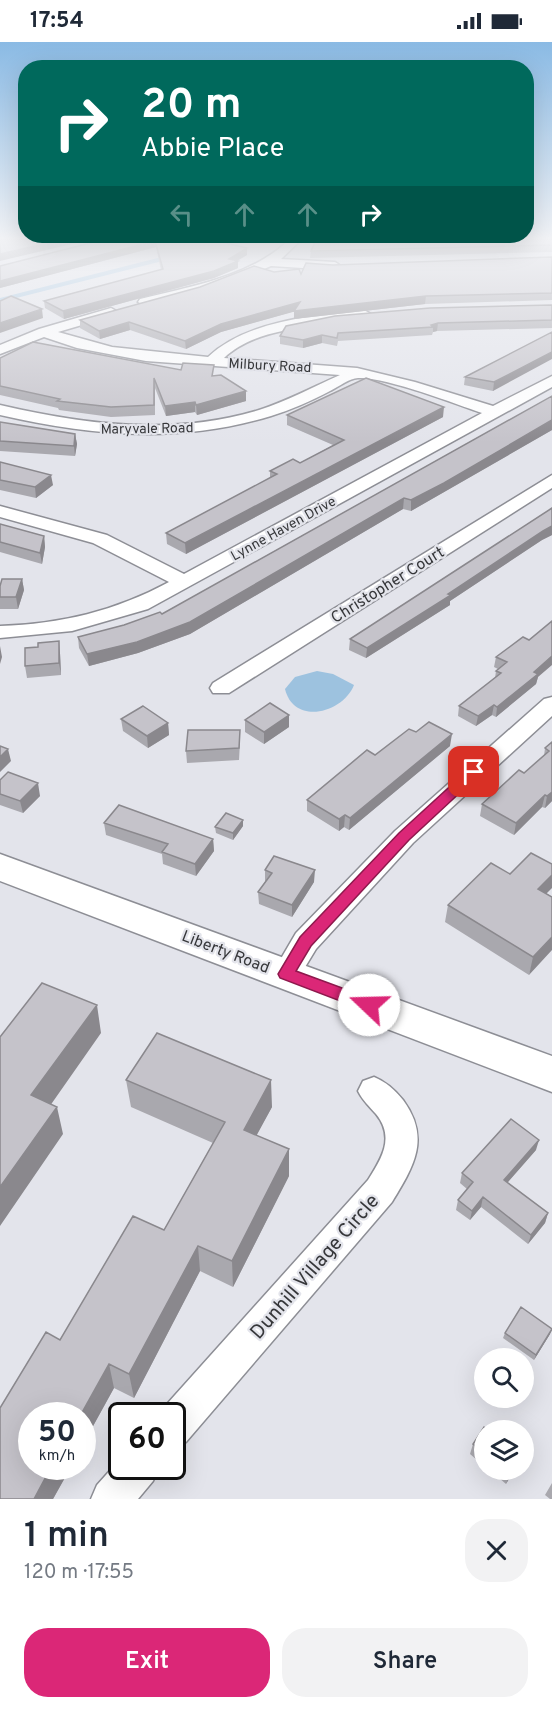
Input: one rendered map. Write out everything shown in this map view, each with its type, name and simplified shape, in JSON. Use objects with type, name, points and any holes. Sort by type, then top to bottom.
[{"type":"main road","name":"Liberty Road","points":[[0,867],[552,1074]]},
{"type":"street","points":[[0,350],[44,332],[126,307]]},
{"type":"street","points":[[213,361],[225,348],[293,325],[324,318],[376,314]]},
{"type":"street","name":"Milbury Road","points":[[44,332],[66,341],[114,352],[357,372],[429,389],[494,412]]},
{"type":"street","name":"Maryvale Road","points":[[0,410],[54,423],[100,430],[188,429],[265,413],[357,372]]},
{"type":"street","name":"Lynne Haven Drive","points":[[0,632],[47,630],[112,616],[141,605],[552,381]]},
{"type":"street","name":"Christopher Court","points":[[221,688],[552,480]]},
{"type":"street","points":[[0,511],[100,539],[185,582]]},
{"type":"street","points":[[286,974],[306,941],[404,837],[552,704]]},
{"type":"street","name":"Dunhill Village Circle","points":[[186,1412],[380,1191],[398,1163],[404,1142],[400,1124],[393,1109],[374,1091]]},
{"type":"street","points":[[111,1499],[128,1480]]},
{"type":"water","points":[[317,671],[333,674],[354,685],[340,703],[330,708],[308,711],[298,708],[290,701],[285,689],[295,677]]},
{"type":"building","points":[[0,307],[42,309],[0,323]]},
{"type":"building","points":[[55,307],[78,307],[63,311]]},
{"type":"building","points":[[127,307],[282,307],[221,324],[185,341],[129,322],[99,331],[80,320]]},
{"type":"building","points":[[297,307],[329,307],[294,311]]},
{"type":"building","points":[[552,307],[552,320],[438,323],[431,325],[433,327],[338,333],[337,338],[322,335],[303,340],[280,336],[286,326],[335,316],[430,308]]},
{"type":"building","points":[[552,332],[552,352],[494,382],[465,377]]},
{"type":"building","points":[[33,342],[181,370],[183,363],[214,365],[212,376],[221,375],[246,391],[196,405],[195,402],[165,406],[154,378],[154,405],[111,407],[57,401],[60,399],[0,386],[0,358]]},
{"type":"building","points":[[366,378],[444,407],[185,543],[166,533],[277,474],[270,471],[293,459],[300,463],[344,440],[287,415]]},
{"type":"building","points":[[552,396],[552,420],[444,483],[411,500],[404,498],[190,622],[137,642],[87,654],[78,637],[124,625],[160,612],[162,614]]},
{"type":"building","points":[[0,422],[75,434],[74,446],[0,441]]},
{"type":"building","points":[[0,462],[51,475],[35,487],[0,480]]},
{"type":"building","points":[[552,508],[552,526],[448,594],[451,595],[367,648],[350,639]]},
{"type":"building","points":[[0,524],[44,536],[40,553],[0,542]]},
{"type":"building","points":[[2,579],[22,579],[16,597],[0,597]]},
{"type":"building","points":[[552,621],[552,656],[534,672],[538,674],[497,707],[494,705],[478,716],[459,706],[501,673],[496,671],[507,662],[496,657],[523,637],[529,640]]},
{"type":"building","points":[[59,641],[59,663],[25,666],[25,648],[38,647],[38,643]]},
{"type":"building","points":[[270,703],[289,715],[264,732],[245,720]]},
{"type":"building","points":[[143,706],[168,723],[147,736],[121,719]]},
{"type":"building","points":[[429,722],[452,734],[350,818],[345,815],[339,819],[307,800],[367,750],[375,755],[409,729],[416,732]]},
{"type":"building","points":[[188,730],[240,730],[239,748],[186,751]]},
{"type":"building","points":[[552,742],[552,792],[545,795],[516,823],[482,804],[519,770],[524,773],[549,751],[545,748]]},
{"type":"building","points":[[0,746],[8,749],[0,757]]},
{"type":"building","points":[[8,772],[38,783],[20,801],[0,794],[0,780]]},
{"type":"building","points":[[119,805],[213,839],[195,864],[162,852],[168,844],[104,823]]},
{"type":"building","points":[[226,813],[243,820],[233,833],[215,827]]},
{"type":"building","points":[[531,853],[552,864],[552,875],[538,889],[552,897],[552,937],[533,957],[448,905],[491,863],[510,874]]},
{"type":"building","points":[[274,856],[315,870],[292,905],[258,892],[272,873],[265,870]]},
{"type":"building","points":[[42,983],[97,1005],[31,1095],[57,1107],[0,1187],[0,1037]]},
{"type":"building","points":[[157,1033],[271,1080],[244,1130],[289,1149],[232,1261],[198,1246],[129,1374],[109,1364],[88,1402],[18,1402],[18,1480],[44,1480],[34,1499],[0,1499],[0,1408],[46,1332],[60,1340],[133,1216],[164,1230],[225,1122],[126,1080]]},
{"type":"building","points":[[511,1119],[539,1140],[504,1180],[548,1213],[531,1235],[483,1197],[472,1211],[458,1200],[473,1182],[462,1173]]},
{"type":"building","points":[[521,1307],[552,1329],[536,1355],[534,1348],[526,1348],[505,1333]]},
{"type":"route","points":[[369,1005],[286,974],[306,941],[404,837],[474,772]]}]
